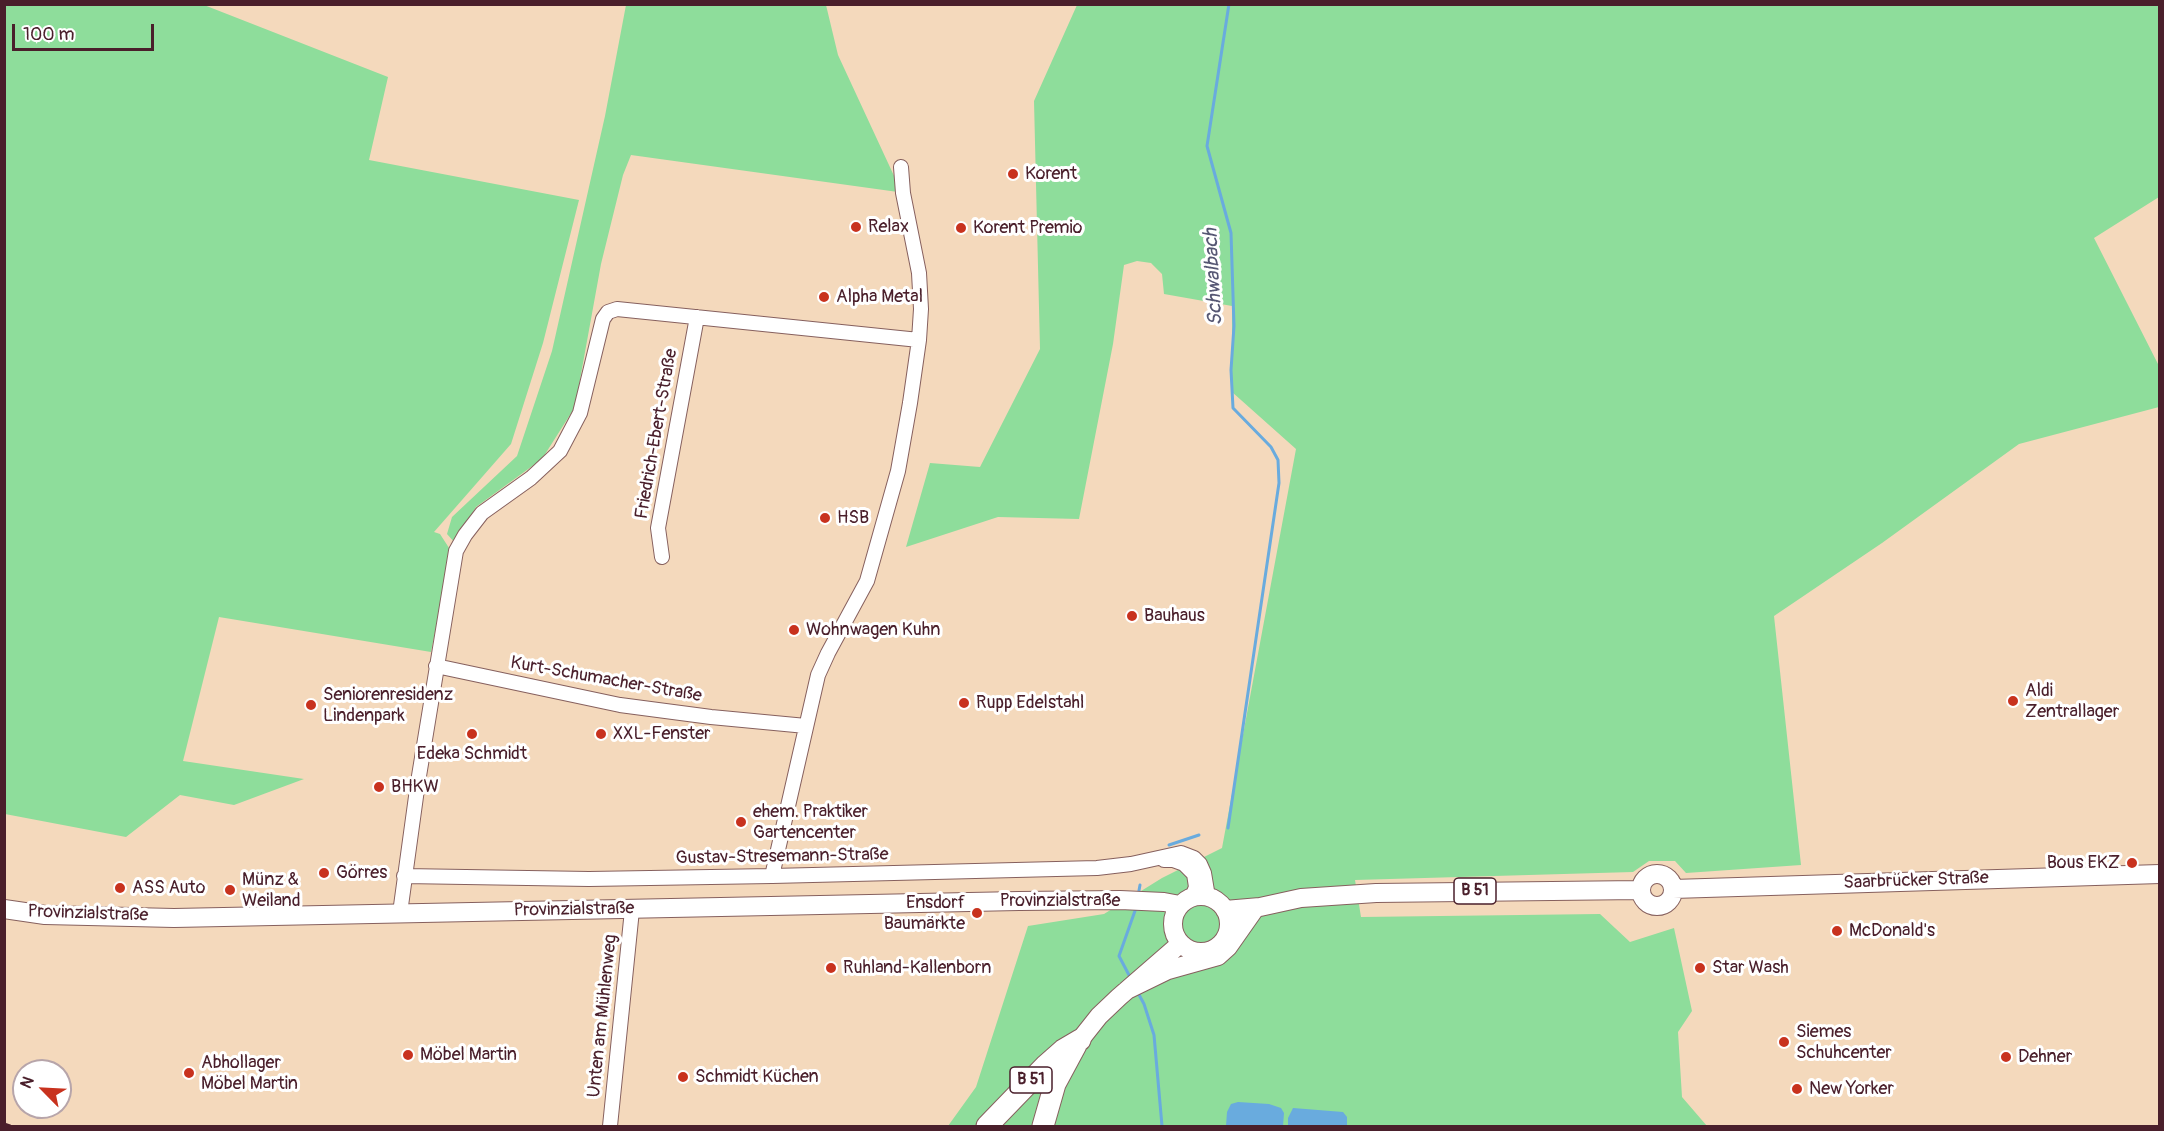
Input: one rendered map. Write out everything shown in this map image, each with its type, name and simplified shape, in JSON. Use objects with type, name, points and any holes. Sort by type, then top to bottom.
[{"type":"highway","name":"B 51","points":[[987,1126],[1046,1065],[1063,1050],[1080,1040]]},
{"type":"highway","name":"B 51","points":[[1043,1126],[1055,1084],[1080,1040]]},
{"type":"main road","name":"Saarbrücker Straße","points":[[1257,909],[1301,898],[1376,893],[1640,890],[1646,902],[1659,906],[1667,902],[1673,889],[2160,874]]},
{"type":"main road","name":"Provinzialstraße","points":[[4,909],[45,915],[154,917],[1120,900],[1143,901],[1162,909],[1188,904]]},
{"type":"main road","points":[[1180,944],[1175,937],[1188,904],[1221,904],[1227,917]]},
{"type":"main road","name":"B 51","points":[[1080,1040],[1100,1016],[1123,994],[1145,978],[1180,944],[1188,950],[1206,952],[1222,943],[1227,917],[1242,916],[1257,909]]},
{"type":"main road","name":"B 51","points":[[1145,978],[1218,956],[1228,947],[1257,909]]},
{"type":"street","points":[[772,876],[818,675],[867,581],[898,471],[910,404],[921,309],[919,273],[903,193],[901,167]]},
{"type":"street","points":[[400,913],[436,666],[456,552],[468,530],[482,513],[560,451],[580,413],[603,319],[608,312],[617,309],[919,340]]},
{"type":"street","name":"Friedrich-Ebert-Straße","points":[[662,557],[658,528],[697,317]]},
{"type":"street","name":"Kurt-Schumacher-Straße","points":[[436,666],[620,705],[806,726]]},
{"type":"street","name":"Gustav-Stresemann-Straße","points":[[404,876],[589,879],[1097,868],[1159,859],[1181,853],[1194,858],[1204,873],[1188,904]]},
{"type":"street","name":"Unten am Mühlenweg","points":[[610,1126],[632,910]]},
{"type":"green space","points":[[4,5],[204,5],[388,77],[369,160],[579,200],[543,343],[511,444],[434,532],[440,534],[451,551],[431,652],[219,617],[183,761],[304,779],[234,805],[180,795],[126,837],[5,814]]},
{"type":"green space","points":[[626,5],[826,5],[838,55],[895,178],[898,192],[631,155],[623,175],[601,264],[575,407],[542,459],[476,507],[455,543],[447,534],[452,517],[517,456],[552,351],[605,116]]},
{"type":"green space","points":[[1077,5],[2159,5],[2159,197],[2094,238],[2159,366],[2159,407],[2019,444],[1882,543],[1774,616],[1801,865],[1686,873],[1675,861],[1649,861],[1633,872],[1355,880],[1361,917],[1600,914],[1630,942],[1674,928],[1692,1011],[1678,1032],[1682,1097],[1707,1126],[948,1126],[976,1087],[1028,926],[1104,914],[1162,878],[1222,848],[1296,449],[1232,392],[1232,306],[1164,294],[1162,274],[1151,263],[1137,261],[1124,265],[1113,344],[1079,519],[998,517],[906,547],[930,463],[980,467],[1040,349],[1034,101]]},
{"type":"water","points":[[1238,1102],[1269,1104],[1281,1108],[1284,1113],[1283,1126],[1226,1126],[1227,1112],[1231,1104]]},
{"type":"water","points":[[1293,1108],[1343,1112],[1347,1117],[1347,1126],[1288,1126],[1288,1118]]},
{"type":"waterway","points":[[1228,828],[1279,483],[1278,460],[1271,447],[1233,408],[1231,370],[1234,326],[1231,233],[1207,146],[1229,4]]},
{"type":"waterway","points":[[1169,845],[1199,835]]},
{"type":"waterway","name":"Schwalbach","points":[[1138,896],[1140,885]]},
{"type":"waterway","name":"Schwalbach","points":[[1130,977],[1119,956],[1136,908]]},
{"type":"waterway","name":"Schwalbach","points":[[1137,991],[1144,1004],[1154,1035],[1162,1126]]},
{"type":"railway","points":[[4,1124],[10,1126]]},
{"type":"place","name":"Korent","points":[[1013,174]]},
{"type":"place","name":"Relax","points":[[856,227]]},
{"type":"place","name":"Korent Premio","points":[[961,228]]},
{"type":"place","name":"Alpha Metal","points":[[824,297]]},
{"type":"place","name":"HSB","points":[[825,518]]},
{"type":"place","name":"Bauhaus","points":[[1132,616]]},
{"type":"place","name":"Wohnwagen Kuhn","points":[[794,630]]},
{"type":"place","name":"Aldi Zentrallager","points":[[2013,701]]},
{"type":"place","name":"Rupp Edelstahl","points":[[964,703]]},
{"type":"place","name":"Seniorenresidenz Lindenpark","points":[[311,705]]},
{"type":"place","name":"Edeka Schmidt","points":[[472,734]]},
{"type":"place","name":"XXL-Fenster","points":[[601,734]]},
{"type":"place","name":"BHKW","points":[[379,787]]},
{"type":"place","name":"ehem. Praktiker Gartencenter","points":[[741,822]]},
{"type":"place","name":"Bous EKZ","points":[[2132,863]]},
{"type":"place","name":"Görres","points":[[324,873]]},
{"type":"place","name":"ASS Auto","points":[[120,888]]},
{"type":"place","name":"Münz & Weiland","points":[[230,890]]},
{"type":"place","name":"Ensdorf Baumärkte","points":[[977,913]]},
{"type":"place","name":"McDonald's","points":[[1837,931]]},
{"type":"place","name":"Ruhland-Kallenborn","points":[[831,968]]},
{"type":"place","name":"Star Wash","points":[[1700,968]]},
{"type":"place","name":"Siemes Schuhcenter","points":[[1784,1042]]},
{"type":"place","name":"Möbel Martin","points":[[408,1055]]},
{"type":"place","name":"Dehner","points":[[2006,1057]]},
{"type":"place","name":"Abhollager Möbel Martin","points":[[189,1073]]},
{"type":"place","name":"Schmidt Küchen","points":[[683,1077]]},
{"type":"place","name":"New Yorker","points":[[1797,1089]]}]
